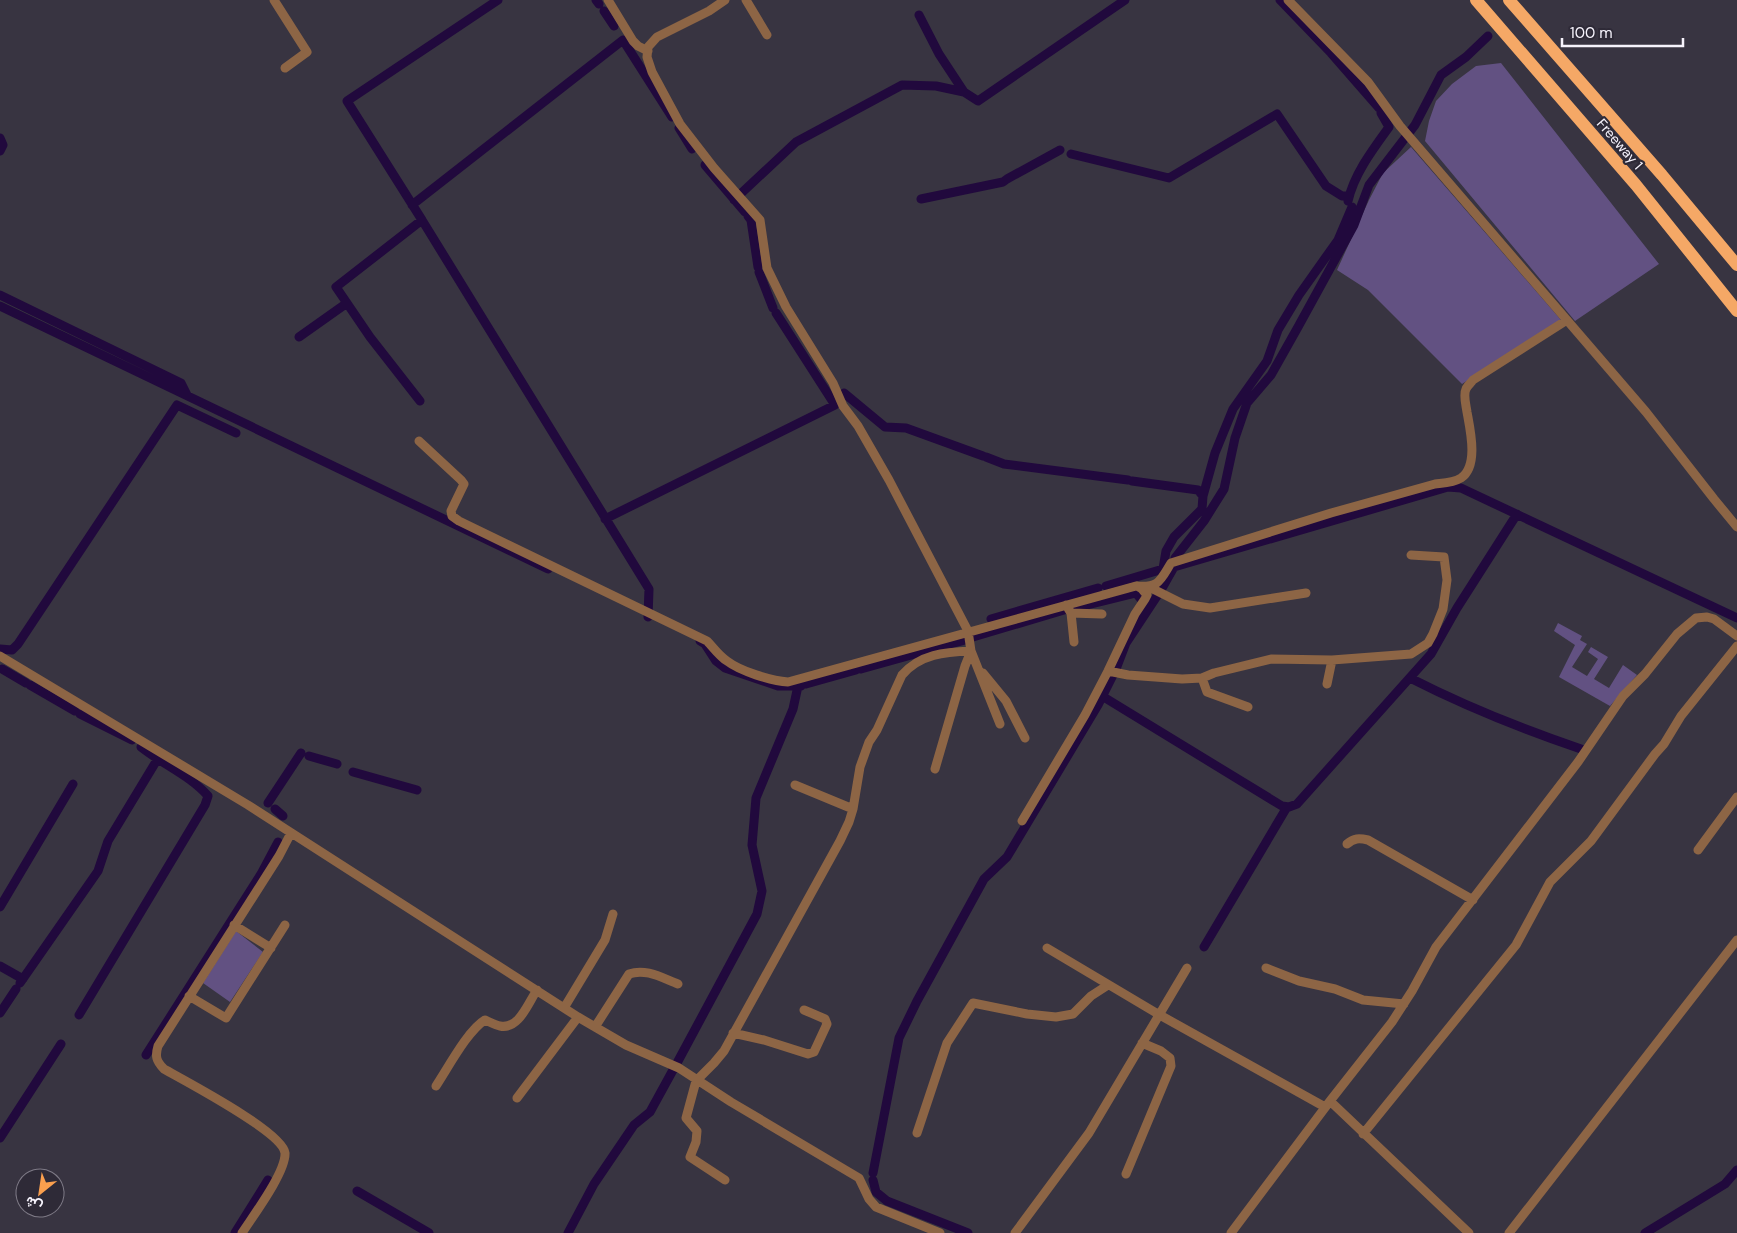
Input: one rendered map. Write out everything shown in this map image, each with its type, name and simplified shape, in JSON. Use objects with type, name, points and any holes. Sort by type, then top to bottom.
[{"type":"highway","name":"Freeway 1","points":[[1476,0],[1636,185],[1737,311]]},
{"type":"highway","name":"Freeway 1","points":[[1509,0],[1737,265]]},
{"type":"street","points":[[274,0],[307,52],[285,68]]},
{"type":"street","points":[[608,0],[633,41],[648,51]]},
{"type":"street","points":[[726,0],[709,11],[657,37],[648,47],[647,57],[652,72],[680,124],[714,168],[760,220],[767,268],[786,307],[833,383],[843,406],[858,426],[889,480],[968,631],[971,651],[1000,724]]},
{"type":"street","points":[[746,0],[767,35]]},
{"type":"street","points":[[1288,0],[1368,82],[1400,126],[1646,412],[1737,527]]},
{"type":"street","points":[[1149,587],[1159,582],[1171,563],[1331,513],[1435,484],[1453,482],[1463,477],[1470,467],[1472,455],[1471,431],[1465,390],[1473,380],[1567,320]]},
{"type":"street","points":[[419,441],[464,484],[451,511],[452,516],[707,641],[726,661],[777,681],[788,682],[801,679],[968,631],[1136,586],[1149,587],[1183,604],[1210,608],[1306,593]]},
{"type":"street","points":[[1108,671],[1128,675],[1202,678],[1271,659],[1332,660],[1411,654],[1428,643],[1433,634],[1443,609],[1447,580],[1444,557],[1411,555]]},
{"type":"street","points":[[1022,821],[1085,715],[1134,614],[1146,599],[1147,595],[1142,588],[1136,586]]},
{"type":"street","points":[[1066,604],[1071,613],[1074,642]]},
{"type":"street","points":[[1071,613],[1102,614]]},
{"type":"street","points":[[1231,1233],[1404,1004],[1436,947],[1578,762],[1623,696],[1645,674],[1677,634],[1696,618],[1707,617],[1721,624],[1737,636]]},
{"type":"street","points":[[1363,1134],[1516,945],[1550,882],[1591,841],[1664,744],[1681,716],[1737,646]]},
{"type":"street","points":[[725,1180],[690,1157],[696,1142],[697,1131],[686,1118],[696,1081],[719,1057],[733,1034],[840,841],[853,809],[860,767],[902,675],[908,668],[923,658],[951,651],[971,651]]},
{"type":"street","points":[[934,769],[971,651]]},
{"type":"street","points":[[0,656],[291,833],[578,1017],[626,1045],[678,1068],[696,1081],[859,1178],[869,1199],[876,1207],[940,1233]]},
{"type":"street","points":[[1327,684],[1332,660]]},
{"type":"street","points":[[978,667],[1006,701],[1025,738]]},
{"type":"street","points":[[1202,678],[1206,692],[1248,706]]},
{"type":"street","points":[[795,785],[853,809]]},
{"type":"street","points":[[1698,850],[1737,797]]},
{"type":"street","points":[[242,1233],[276,1180],[283,1165],[285,1152],[279,1141],[264,1128],[164,1069],[157,1062],[156,1053],[158,1046],[279,856],[291,833]]},
{"type":"street","points":[[1346,844],[1359,838],[1368,840],[1473,900]]},
{"type":"street","points":[[564,1008],[605,940],[613,914]]},
{"type":"street","points":[[234,924],[271,948]]},
{"type":"street","points":[[189,996],[226,1018],[285,925]]},
{"type":"street","points":[[1509,1233],[1737,940]]},
{"type":"street","points":[[1047,948],[1158,1014],[1328,1104],[1469,1233]]},
{"type":"street","points":[[1015,1233],[1089,1133],[1187,968]]},
{"type":"street","points":[[1266,968],[1299,981],[1335,990],[1363,1000],[1404,1004]]},
{"type":"street","points":[[595,1027],[629,974],[639,971],[647,972],[678,984]]},
{"type":"street","points":[[917,1133],[947,1043],[973,1003],[1027,1014],[1056,1017],[1073,1014],[1091,996],[1108,985]]},
{"type":"street","points":[[436,1086],[469,1036],[480,1023],[485,1020],[499,1026],[510,1027],[517,1022],[537,990]]},
{"type":"street","points":[[733,1034],[764,1040],[808,1054],[814,1052],[827,1024],[825,1019],[804,1010]]},
{"type":"street","points":[[517,1098],[578,1017]]},
{"type":"street","points":[[1126,1174],[1171,1066],[1170,1058],[1161,1051],[1142,1044]]},
{"type":"shaded area","points":[[1501,63],[1659,264],[1575,321],[1425,141],[1436,101],[1452,84],[1476,66]]},
{"type":"shaded area","points":[[1411,147],[1561,320],[1462,384],[1368,290],[1337,270],[1383,173]]},
{"type":"shaded area","points":[[1558,623],[1582,636],[1580,640],[1587,644],[1572,667],[1587,676],[1598,659],[1588,652],[1591,647],[1608,657],[1594,679],[1609,688],[1623,665],[1637,675],[1610,706],[1559,677],[1575,645],[1554,631]]},
{"type":"shaded area","points":[[236,931],[263,952],[230,1002],[203,983]]},
{"type":"waterway","points":[[422,220],[347,101],[498,0]]},
{"type":"waterway","points":[[596,0],[599,4]]},
{"type":"waterway","points":[[734,200],[796,142],[902,85],[936,86],[964,92],[978,101],[1125,0]]},
{"type":"waterway","points":[[1280,0],[1331,53],[1379,108]]},
{"type":"waterway","points":[[604,11],[614,26]]},
{"type":"waterway","points":[[919,15],[939,54],[964,92]]},
{"type":"waterway","points":[[1175,558],[1204,521],[1224,489],[1235,438],[1247,403],[1271,375],[1298,327],[1354,225],[1369,185],[1415,125],[1441,75],[1466,57],[1488,36]]},
{"type":"waterway","points":[[412,205],[623,40],[672,117]]},
{"type":"waterway","points":[[1348,201],[1359,172],[1389,127],[1381,113]]},
{"type":"waterway","points":[[1071,154],[1169,178],[1277,114],[1326,186],[1342,196],[1349,196]]},
{"type":"waterway","points":[[679,128],[692,149]]},
{"type":"waterway","points":[[0,138],[3,145],[0,151]]},
{"type":"waterway","points":[[921,199],[1003,182],[1060,150]]},
{"type":"waterway","points":[[705,165],[745,212]]},
{"type":"waterway","points":[[1106,586],[1163,569],[1166,551],[1174,537],[1202,509],[1203,496],[1215,453],[1233,409],[1267,361],[1278,330],[1299,295],[1338,240],[1352,207]]},
{"type":"waterway","points":[[748,216],[751,220],[758,267]]},
{"type":"waterway","points":[[420,401],[370,337],[336,287],[422,220],[649,589],[648,617]]},
{"type":"waterway","points":[[759,272],[773,308]]},
{"type":"waterway","points":[[0,295],[181,383],[187,395]]},
{"type":"waterway","points":[[299,337],[347,303]]},
{"type":"waterway","points":[[0,306],[548,569]]},
{"type":"waterway","points":[[605,519],[835,405],[776,313]]},
{"type":"waterway","points":[[844,393],[885,427],[906,428],[983,456]]},
{"type":"waterway","points":[[0,649],[12,650],[18,644],[177,405],[236,433]]},
{"type":"waterway","points":[[986,457],[1004,464],[1128,480]]},
{"type":"waterway","points":[[1132,481],[1198,490],[1203,496]]},
{"type":"waterway","points":[[1161,590],[1174,567],[1448,487],[1461,488],[1737,618]]},
{"type":"waterway","points":[[1102,696],[1282,806],[1289,807],[1297,804],[1431,654],[1457,608],[1517,514]]},
{"type":"waterway","points":[[991,619],[1098,588]]},
{"type":"waterway","points":[[1071,609],[1136,593],[1141,599]]},
{"type":"waterway","points":[[1116,669],[1126,643],[1159,593]]},
{"type":"waterway","points":[[973,637],[1064,610]]},
{"type":"waterway","points":[[861,669],[965,640]]},
{"type":"waterway","points":[[700,641],[705,644],[716,661],[725,668],[778,686],[801,686]]},
{"type":"waterway","points":[[2,669],[26,683]]},
{"type":"waterway","points":[[806,684],[856,670]]},
{"type":"waterway","points":[[873,1173],[899,1038],[917,1001],[984,879],[1007,857],[1098,705],[1113,675]]},
{"type":"waterway","points":[[1410,678],[1494,716],[1581,749]]},
{"type":"waterway","points":[[30,685],[75,711]]},
{"type":"waterway","points":[[677,1063],[757,914],[762,891],[752,845],[756,798],[793,709],[798,686]]},
{"type":"waterway","points":[[80,714],[132,740]]},
{"type":"waterway","points":[[79,1015],[205,805],[208,796],[185,776],[141,747]]},
{"type":"waterway","points":[[268,803],[301,753]]},
{"type":"waterway","points":[[309,756],[337,764]]},
{"type":"waterway","points":[[20,983],[98,871],[108,841],[157,760]]},
{"type":"waterway","points":[[353,772],[417,790]]},
{"type":"waterway","points":[[0,907],[73,784]]},
{"type":"waterway","points":[[1204,947],[1287,807]]},
{"type":"waterway","points":[[275,809],[283,816]]},
{"type":"waterway","points":[[146,1055],[261,874],[278,842]]},
{"type":"waterway","points":[[0,966],[23,979]]},
{"type":"waterway","points":[[0,1013],[16,989]]},
{"type":"waterway","points":[[0,1138],[61,1044]]},
{"type":"waterway","points":[[568,1233],[594,1184],[634,1125],[650,1112],[673,1070]]},
{"type":"waterway","points":[[1645,1233],[1725,1184],[1737,1170]]},
{"type":"waterway","points":[[235,1233],[268,1180]]},
{"type":"waterway","points":[[873,1180],[876,1192],[887,1201],[968,1233]]},
{"type":"waterway","points":[[357,1191],[429,1233]]}]
